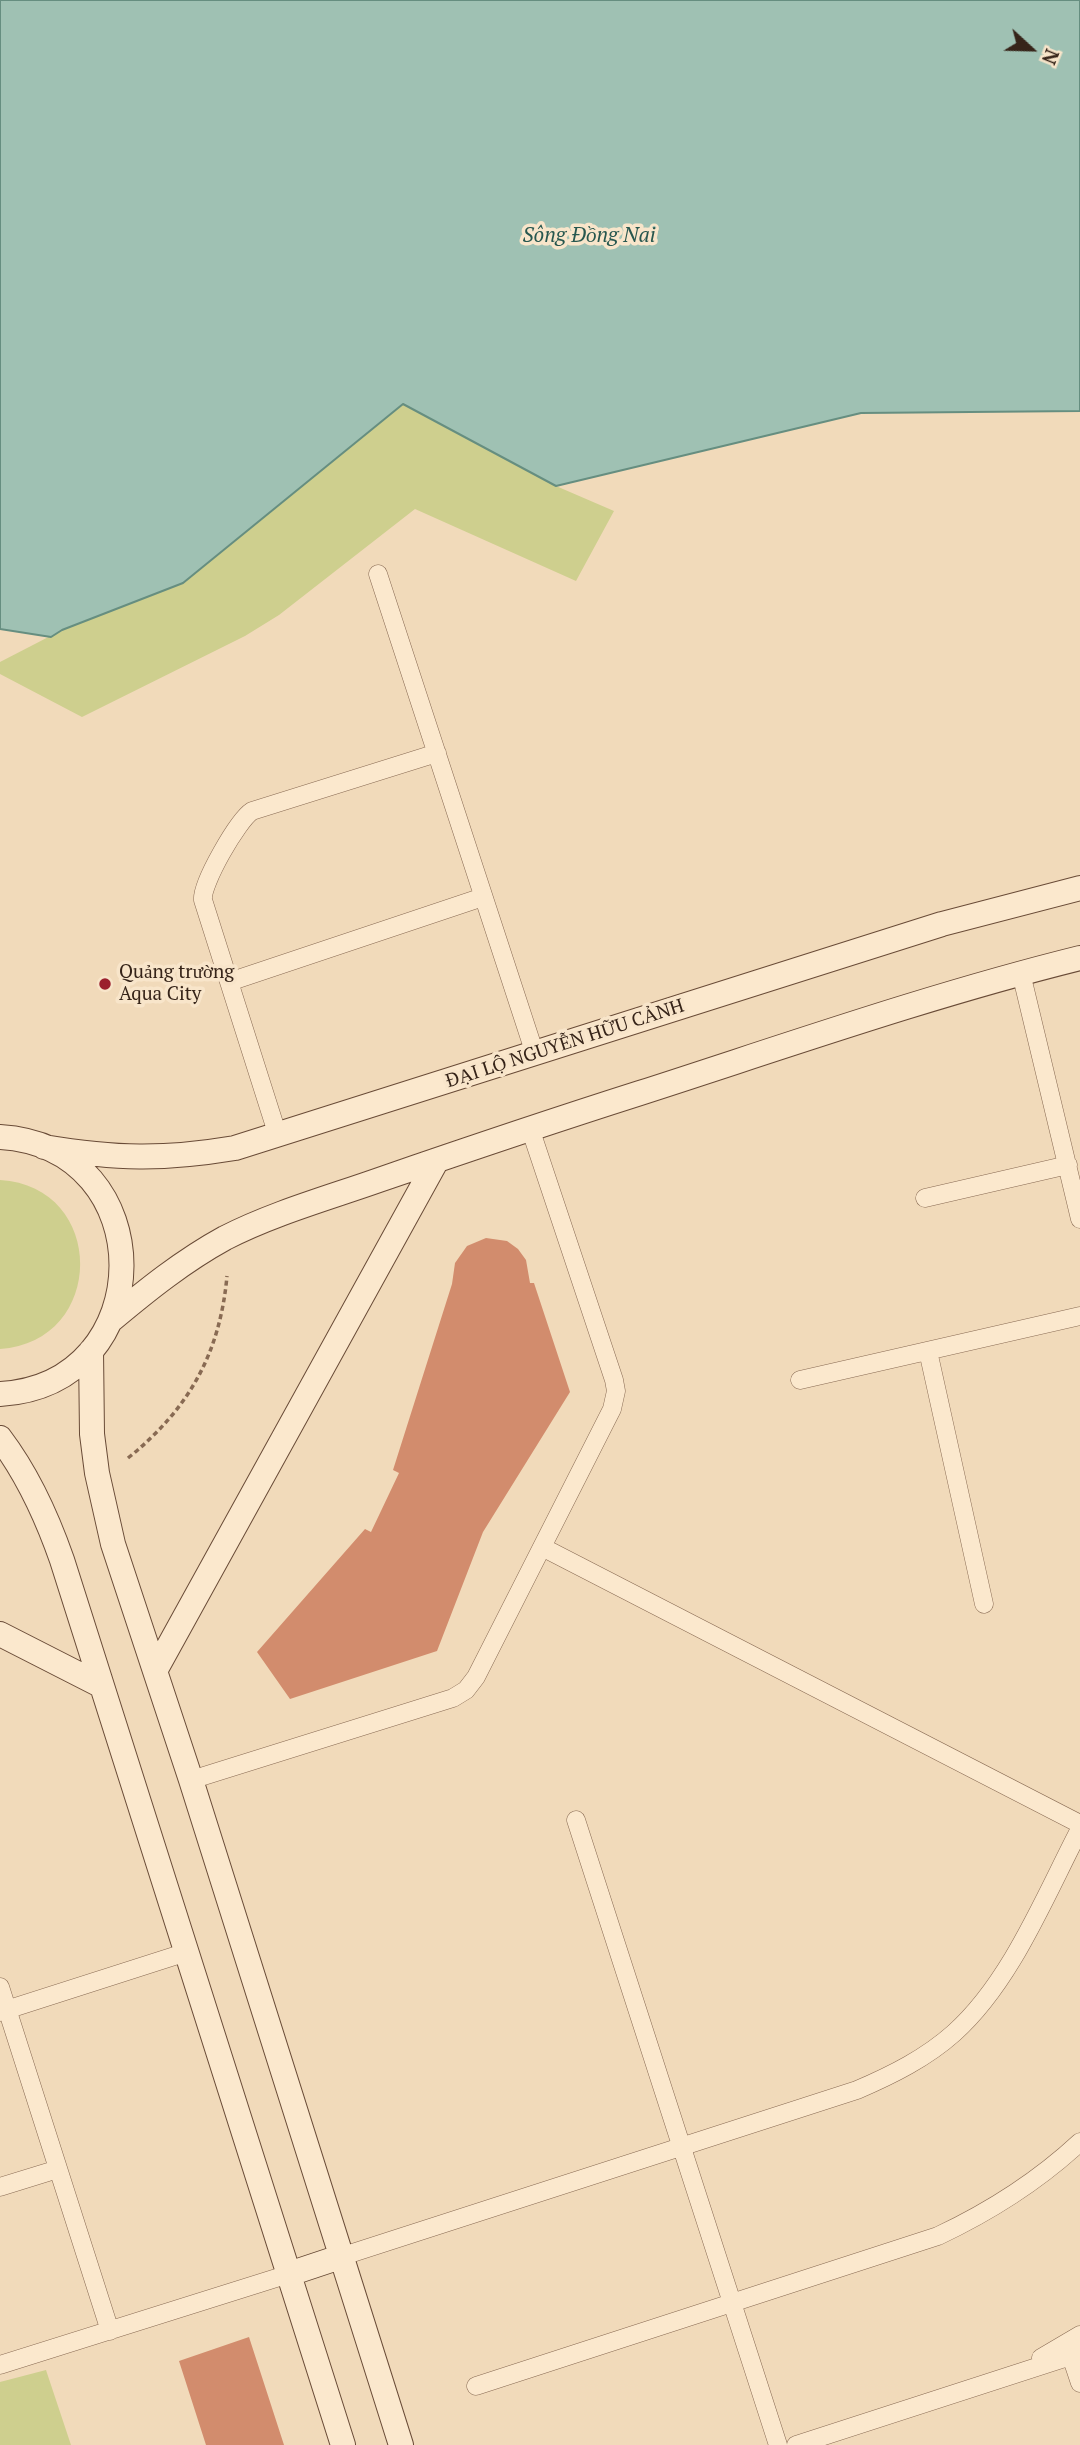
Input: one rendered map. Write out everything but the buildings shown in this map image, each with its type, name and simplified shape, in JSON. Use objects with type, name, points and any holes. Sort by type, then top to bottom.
[{"type":"main road","name":"ĐẠI LỘ NGUYỄN HỮU CẢNH","points":[[44,1147],[93,1155],[160,1157],[235,1148],[942,924],[1080,888]]},
{"type":"main road","points":[[110,1321],[169,1273],[226,1238],[283,1213],[530,1128],[1021,972],[1080,958]]},
{"type":"main road","points":[[0,1138],[22,1140],[44,1147],[83,1171],[98,1189],[115,1219],[121,1242],[123,1277],[110,1321],[91,1351],[74,1367],[54,1379],[32,1388],[0,1394]]},
{"type":"main road","points":[[155,1671],[437,1160]]},
{"type":"main road","points":[[91,1351],[92,1434],[105,1514],[401,2445]]},
{"type":"main road","points":[[0,1438],[25,1476],[53,1535],[343,2445]]},
{"type":"main road","points":[[0,1634],[102,1686]]},
{"type":"main road","points":[[289,2274],[340,2257]]},
{"type":"street","points":[[378,574],[535,1054]]},
{"type":"street","points":[[278,1136],[202,893],[246,815],[437,754]]},
{"type":"street","points":[[229,982],[484,897]]},
{"type":"street","points":[[1021,972],[1080,1219]]},
{"type":"street","points":[[191,1780],[460,1695],[476,1677],[612,1409],[616,1391],[530,1128]]},
{"type":"street","points":[[925,1198],[1068,1165]]},
{"type":"street","points":[[800,1380],[1080,1316]]},
{"type":"street","points":[[928,1351],[984,1604]]},
{"type":"street","points":[[340,2257],[857,2090],[889,2076],[930,2052],[954,2033],[994,1989],[1080,1826],[542,1547]]},
{"type":"street","points":[[576,1820],[778,2445]]},
{"type":"street","points":[[4,2011],[187,1952]]},
{"type":"street","points":[[0,1987],[4,2011],[110,2331]]},
{"type":"street","points":[[476,2386],[937,2236],[1003,2202],[1046,2172],[1080,2142]]},
{"type":"street","points":[[0,2187],[58,2169]]},
{"type":"street","points":[[0,2365],[289,2274]]},
{"type":"street","points":[[796,2445],[1006,2377],[1074,2347],[1080,2383]]},
{"type":"path","points":[[128,1458],[164,1427],[184,1402],[201,1373],[218,1331],[227,1276]]},
{"type":"green space","points":[[403,404],[556,486],[614,511],[576,581],[415,509],[279,615],[245,636],[82,717],[0,674],[0,662],[62,630],[183,583]]},
{"type":"green space","points":[[0,1180],[35,1189],[60,1208],[75,1234],[80,1264],[75,1294],[60,1320],[35,1340],[0,1349]]},
{"type":"green space","points":[[46,2370],[71,2445],[0,2445],[0,2382]]},
{"type":"water","name":"Sông Đồng Nai","points":[[0,0],[1080,0],[1080,411],[861,413],[556,486],[403,404],[183,583],[62,630],[51,637],[0,629]]},
{"type":"place","name":"Quảng trường Aqua City","points":[[105,984]]}]
